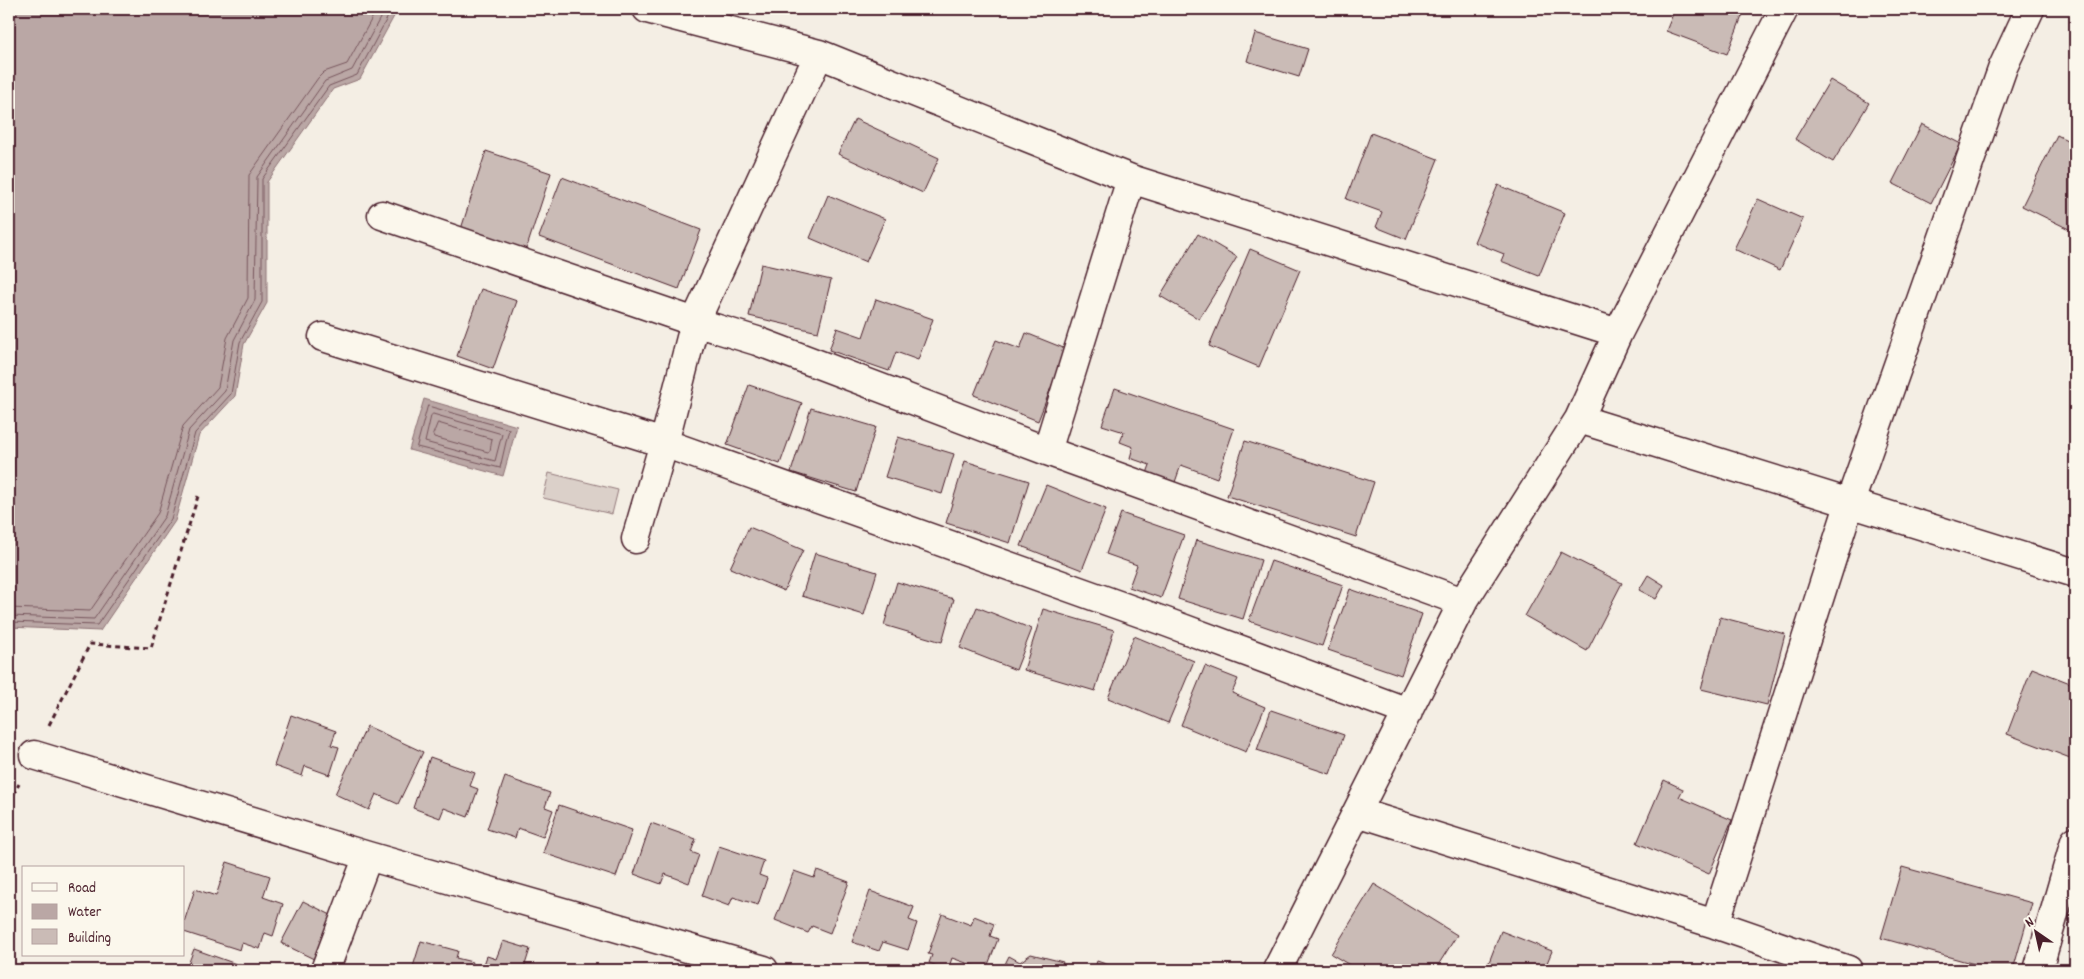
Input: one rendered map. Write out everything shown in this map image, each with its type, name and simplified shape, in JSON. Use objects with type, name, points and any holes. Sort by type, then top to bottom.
[{"type":"street","points":[[647,9],[819,54],[1131,179],[1618,333]]},
{"type":"street","points":[[1277,970],[1464,602],[1579,418],[1618,333],[1784,9]]},
{"type":"street","points":[[1715,924],[1850,502],[2002,67],[2030,9]]},
{"type":"street","points":[[636,539],[664,444],[694,322],[819,54]]},
{"type":"street","points":[[1047,451],[1131,179]]},
{"type":"street","points":[[382,215],[694,322],[757,341],[1047,451],[1464,602]]},
{"type":"street","points":[[323,338],[664,444],[1166,622],[1408,712]]},
{"type":"street","points":[[1579,418],[2075,573]]},
{"type":"street","points":[[34,755],[368,856],[764,970]]},
{"type":"street","points":[[1357,812],[1715,924],[1848,970]]},
{"type":"street","points":[[2038,970],[2075,841]]},
{"type":"street","points":[[325,970],[368,856]]},
{"type":"path","points":[[9,803],[90,644],[151,648],[199,493]]},
{"type":"shaded area","points":[[549,473],[618,490],[612,514],[543,498]]},
{"type":"water","points":[[9,9],[398,9],[360,79],[333,89],[267,182],[267,303],[244,344],[235,396],[199,435],[175,521],[100,631],[9,627]]},
{"type":"water","points":[[424,399],[517,426],[503,476],[409,450]]},
{"type":"building","points":[[1675,9],[1745,9],[1727,54],[1666,31]]},
{"type":"building","points":[[1255,33],[1308,49],[1299,77],[1247,61]]},
{"type":"building","points":[[1830,80],[1869,103],[1833,162],[1795,139]]},
{"type":"building","points":[[855,119],[939,158],[923,193],[838,154]]},
{"type":"building","points":[[1922,124],[1961,144],[1931,203],[1892,183]]},
{"type":"building","points":[[1371,133],[1438,159],[1406,239],[1376,227],[1382,212],[1346,199]]},
{"type":"building","points":[[2057,135],[2075,144],[2075,232],[2022,206]]},
{"type":"building","points":[[486,151],[551,173],[526,250],[461,229]]},
{"type":"building","points":[[562,177],[701,230],[679,289],[539,237]]},
{"type":"building","points":[[1498,185],[1565,213],[1539,276],[1501,261],[1504,254],[1474,242]]},
{"type":"building","points":[[828,195],[885,219],[866,262],[810,238]]},
{"type":"building","points":[[1758,199],[1803,219],[1780,270],[1734,249]]},
{"type":"building","points":[[1198,234],[1237,257],[1199,319],[1160,296]]},
{"type":"building","points":[[1250,249],[1300,270],[1259,367],[1209,346]]},
{"type":"building","points":[[761,264],[831,280],[818,332],[749,316]]},
{"type":"building","points":[[481,289],[517,301],[493,369],[457,356]]},
{"type":"building","points":[[876,299],[933,319],[918,360],[896,352],[889,371],[829,350],[837,328],[863,337]]},
{"type":"building","points":[[1026,333],[1066,349],[1038,421],[974,395],[996,340],[1020,349]]},
{"type":"building","points":[[749,385],[802,403],[780,464],[727,445]]},
{"type":"building","points":[[1115,388],[1234,429],[1217,478],[1181,465],[1174,485],[1146,476],[1150,465],[1130,458],[1133,447],[1120,442],[1124,432],[1102,425]]},
{"type":"building","points":[[811,408],[876,427],[856,492],[791,472]]},
{"type":"building","points":[[898,437],[954,454],[942,494],[885,477]]},
{"type":"building","points":[[1245,441],[1374,482],[1356,537],[1227,496]]},
{"type":"building","points":[[965,461],[1029,481],[1010,543],[946,523]]},
{"type":"building","points":[[1046,485],[1106,509],[1082,570],[1021,546]]},
{"type":"building","points":[[1121,513],[1184,535],[1161,598],[1129,587],[1137,565],[1106,554]]},
{"type":"building","points":[[749,527],[803,550],[784,591],[730,568]]},
{"type":"building","points":[[1196,540],[1261,560],[1243,619],[1178,599]]},
{"type":"building","points":[[1561,552],[1622,583],[1587,651],[1525,616]]},
{"type":"building","points":[[815,553],[877,572],[864,615],[802,596]]},
{"type":"building","points":[[1271,561],[1343,585],[1322,646],[1249,621]]},
{"type":"building","points":[[1648,575],[1664,585],[1656,599],[1639,590]]},
{"type":"building","points":[[897,582],[954,599],[942,642],[884,625]]},
{"type":"building","points":[[1350,589],[1422,614],[1401,675],[1328,650]]},
{"type":"building","points":[[977,607],[1032,629],[1016,670],[960,648]]},
{"type":"building","points":[[1043,609],[1114,630],[1095,691],[1024,670]]},
{"type":"building","points":[[1720,617],[1785,634],[1767,705],[1701,689]]},
{"type":"building","points":[[1134,636],[1194,661],[1168,723],[1108,698]]},
{"type":"building","points":[[1205,666],[1238,679],[1232,693],[1265,707],[1246,752],[1181,725]]},
{"type":"building","points":[[2032,668],[2075,685],[2075,744],[2070,758],[2007,734]]},
{"type":"building","points":[[1271,710],[1344,735],[1330,774],[1257,750]]},
{"type":"building","points":[[291,715],[336,731],[331,745],[339,747],[330,775],[305,766],[302,776],[274,766]]},
{"type":"building","points":[[367,726],[423,752],[398,804],[376,794],[369,810],[335,794]]},
{"type":"building","points":[[430,757],[475,773],[470,786],[478,789],[468,817],[444,808],[440,818],[413,808]]},
{"type":"building","points":[[505,777],[550,793],[545,807],[553,810],[543,837],[518,828],[515,838],[487,829]]},
{"type":"building","points":[[1664,780],[1683,789],[1679,797],[1732,820],[1709,874],[1637,843]]},
{"type":"building","points":[[559,805],[632,830],[616,877],[543,853]]},
{"type":"building","points":[[651,823],[696,839],[691,852],[699,855],[689,883],[665,874],[661,884],[634,874]]},
{"type":"building","points":[[719,846],[764,861],[759,875],[767,878],[758,905],[733,897],[729,906],[702,896]]},
{"type":"building","points":[[227,862],[270,876],[263,897],[283,904],[273,936],[265,933],[260,949],[242,943],[240,950],[185,932],[185,919],[195,889],[216,896]]},
{"type":"building","points":[[1902,867],[2032,903],[2013,970],[1996,970],[1881,938]]},
{"type":"building","points":[[817,870],[849,882],[830,933],[812,926],[808,933],[775,920],[794,871],[814,878]]},
{"type":"building","points":[[1374,884],[1457,935],[1435,970],[1358,970],[1331,954]]},
{"type":"building","points":[[870,891],[914,907],[909,920],[917,923],[908,950],[883,942],[879,951],[852,942]]},
{"type":"building","points":[[303,901],[339,919],[318,961],[281,943]]},
{"type":"building","points":[[942,914],[971,925],[974,916],[994,924],[990,936],[998,939],[986,970],[952,958],[948,970],[929,963],[932,955],[928,954]]},
{"type":"building","points":[[1501,931],[1552,951],[1544,970],[1486,970]]},
{"type":"building","points":[[421,941],[458,951],[456,958],[472,962],[469,970],[412,970]]},
{"type":"building","points":[[503,941],[530,949],[524,968],[532,970],[482,970],[487,956],[496,959]]},
{"type":"building","points":[[194,949],[253,970],[186,970]]},
{"type":"building","points":[[1031,954],[1063,962],[1060,970],[1002,970],[1009,956],[1020,962]]},
{"type":"building","points":[[1097,961],[1123,970],[1094,970]]}]
